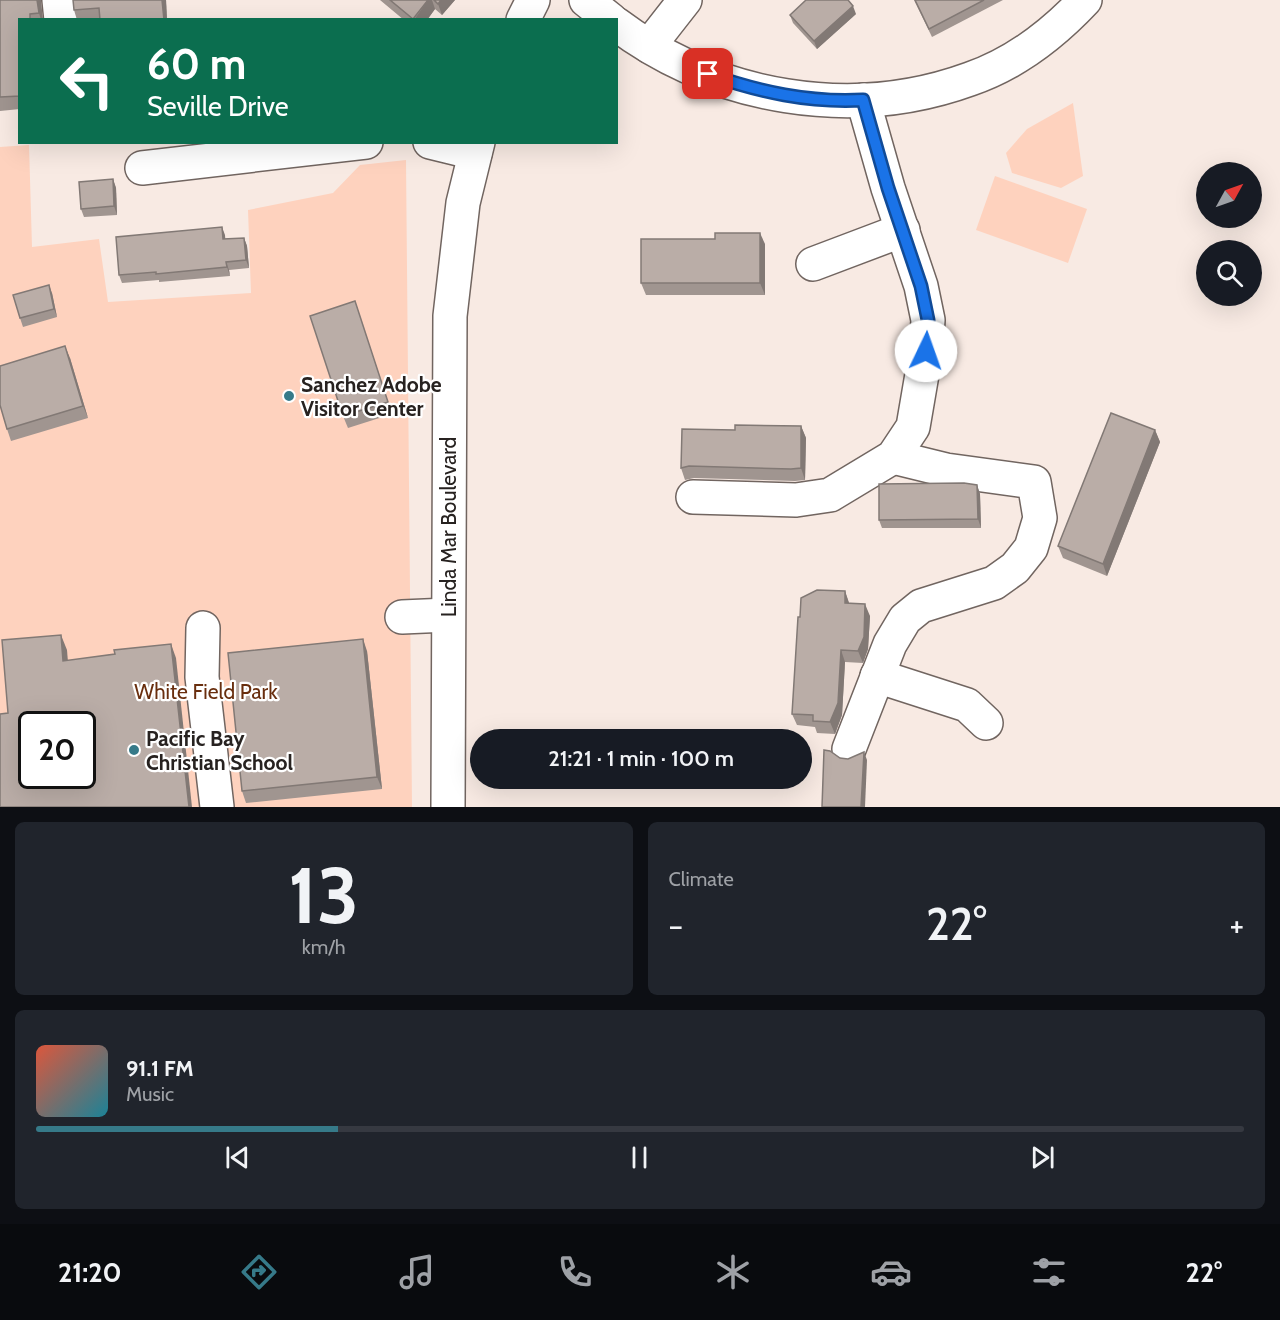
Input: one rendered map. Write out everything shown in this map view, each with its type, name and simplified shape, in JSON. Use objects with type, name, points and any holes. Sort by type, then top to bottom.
[{"type":"street","points":[[59,0],[61,18]]},
{"type":"street","points":[[524,18],[533,0]]},
{"type":"street","points":[[586,0],[608,18]]},
{"type":"street","points":[[649,46],[685,0]]},
{"type":"street","points":[[618,25],[666,56],[708,74],[750,88],[790,97],[838,101],[863,100],[928,92],[971,79],[1008,61],[1044,37],[1086,0]]},
{"type":"street","points":[[693,497],[796,500],[830,495],[893,457],[913,427],[926,351],[928,320],[921,286],[888,188],[863,100]]},
{"type":"street","points":[[141,168],[349,144]]},
{"type":"street","points":[[445,144],[476,148]]},
{"type":"street","name":"Linda Mar Boulevard","points":[[448,807],[450,316],[463,203],[476,148]]},
{"type":"street","points":[[813,264],[903,230]]},
{"type":"street","points":[[849,749],[890,644],[905,619],[921,606],[994,583],[1015,568],[1031,548],[1040,518],[1034,482],[946,470],[893,457]]},
{"type":"street","points":[[402,617],[448,615]]},
{"type":"street","points":[[203,628],[202,676],[217,807]]},
{"type":"street","points":[[878,676],[967,705],[986,723]]},
{"type":"green space","points":[[1073,103],[1083,176],[1061,188],[1012,173],[1006,153],[1027,129]]},
{"type":"green space","name":"White Field Park","points":[[29,145],[32,247],[99,239],[108,302],[251,293],[248,210],[333,193],[360,165],[406,160],[412,807],[0,807],[0,147]]},
{"type":"green space","points":[[995,176],[1087,209],[1068,263],[976,230]]},
{"type":"building","points":[[0,0],[37,0],[39,13],[30,14],[30,18],[18,18],[18,96],[0,97]]},
{"type":"building","points":[[73,0],[162,0],[164,18],[100,18],[99,8],[74,10]]},
{"type":"building","points":[[390,0],[428,0],[412,18]]},
{"type":"building","points":[[806,0],[848,0],[853,6],[814,41],[790,15]]},
{"type":"building","points":[[915,0],[984,0],[929,29]]},
{"type":"building","points":[[113,179],[114,206],[81,209],[79,182]]},
{"type":"building","points":[[222,227],[223,239],[244,238],[246,260],[226,262],[227,267],[119,275],[116,237]]},
{"type":"building","points":[[715,233],[760,233],[760,283],[641,283],[641,239],[715,239]]},
{"type":"building","points":[[49,285],[54,309],[20,318],[13,295]]},
{"type":"building","points":[[355,301],[388,402],[343,416],[310,316]]},
{"type":"building","points":[[65,346],[83,406],[7,429],[0,405],[0,366]]},
{"type":"building","points":[[1111,413],[1155,430],[1103,564],[1058,546]]},
{"type":"building","points":[[735,425],[801,426],[801,468],[689,466],[681,468],[682,429],[735,430]]},
{"type":"building","points":[[964,483],[977,485],[978,519],[879,520],[879,484]]},
{"type":"building","points":[[817,590],[845,591],[845,603],[865,604],[864,637],[858,651],[841,650],[838,703],[830,722],[813,721],[813,715],[792,714],[801,598]]},
{"type":"building","points":[[61,635],[63,661],[115,654],[114,650],[171,644],[189,807],[0,807],[0,714],[8,713],[2,640]]},
{"type":"building","points":[[363,639],[377,777],[242,791],[228,653]]},
{"type":"building","points":[[824,750],[840,758],[848,759],[864,752],[861,807],[822,807]]},
{"type":"place","name":"Sanchez Adobe Visitor Center","points":[[289,396]]},
{"type":"place","name":"Pacific Bay Christian School","points":[[134,750]]},
{"type":"route","points":[[708,74],[750,88],[790,97],[838,101],[863,100],[888,188],[921,286],[928,320],[926,351]]}]
